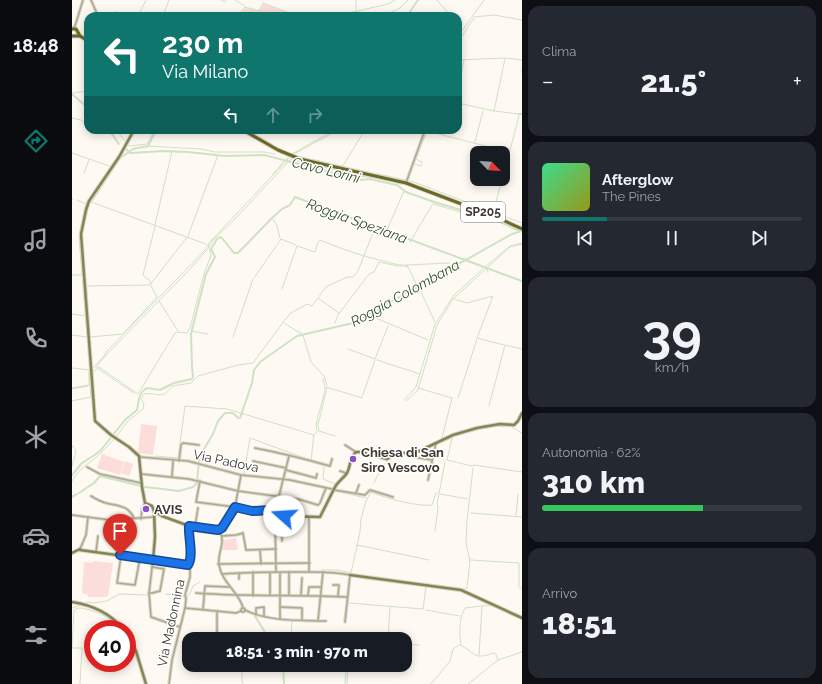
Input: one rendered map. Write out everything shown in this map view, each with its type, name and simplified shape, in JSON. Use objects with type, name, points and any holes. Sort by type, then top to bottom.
[{"type":"main road","points":[[74,28],[78,35],[84,39]]},
{"type":"main road","points":[[72,36],[78,35]]},
{"type":"main road","name":"SP205","points":[[250,134],[278,150],[300,159],[406,183],[496,217],[522,229]]},
{"type":"street","points":[[74,28],[83,0]]},
{"type":"street","points":[[91,0],[96,12]]},
{"type":"street","points":[[132,134],[119,157],[89,201],[81,234],[95,421],[111,435],[136,452],[140,457],[141,485],[145,503],[142,509],[141,519]]},
{"type":"street","points":[[406,183],[423,134]]},
{"type":"street","points":[[411,454],[453,435],[477,428],[500,424],[514,425],[522,413]]},
{"type":"street","points":[[179,461],[181,445],[183,443],[199,445]]},
{"type":"street","points":[[428,480],[436,443]]},
{"type":"street","points":[[346,445],[356,452],[387,459],[398,453],[411,454],[413,456],[432,461]]},
{"type":"street","points":[[255,448],[330,466],[332,459]]},
{"type":"street","points":[[198,481],[197,502],[249,510],[271,510],[281,516],[309,518],[320,517],[333,489],[346,473],[351,458],[356,452]]},
{"type":"street","points":[[276,572],[276,513],[289,455]]},
{"type":"street","name":"Via Padova","points":[[140,457],[196,463],[241,475],[284,479],[365,495],[370,490],[393,497]]},
{"type":"street","points":[[172,477],[173,460]]},
{"type":"street","points":[[253,462],[286,469],[316,478],[317,474]]},
{"type":"street","points":[[87,467],[100,474],[141,485]]},
{"type":"street","points":[[340,471],[346,473]]},
{"type":"street","points":[[141,474],[198,481],[238,491],[298,499],[319,504],[326,488]]},
{"type":"street","points":[[220,530],[235,507],[241,475]]},
{"type":"street","points":[[356,493],[359,485]]},
{"type":"street","points":[[91,496],[106,503],[122,505],[130,511],[134,518]]},
{"type":"street","points":[[145,503],[152,506],[154,511],[155,537],[148,592],[152,618],[180,627]]},
{"type":"street","points":[[195,527],[198,508]]},
{"type":"street","points":[[154,511],[162,516],[189,526],[220,530]]},
{"type":"street","points":[[275,522],[276,513]]},
{"type":"street","points":[[72,515],[110,520],[134,518],[141,519],[162,516]]},
{"type":"street","points":[[276,519],[281,516]]},
{"type":"street","points":[[80,550],[86,535],[88,517]]},
{"type":"street","points":[[309,518],[309,572]]},
{"type":"street","name":"Via Madonnina","points":[[169,684],[172,660],[185,608],[185,595],[189,583],[191,546],[189,526]]},
{"type":"street","points":[[220,530],[222,536],[218,564],[229,587],[241,602],[245,610],[256,615],[280,619],[326,621]]},
{"type":"street","points":[[282,531],[282,541]]},
{"type":"street","points":[[222,536],[242,533],[246,550],[276,549]]},
{"type":"street","points":[[96,552],[98,536]]},
{"type":"street","points":[[72,553],[80,550],[189,565]]},
{"type":"street","points":[[260,550],[261,564]]},
{"type":"street","points":[[122,555],[118,583],[135,585],[140,558]]},
{"type":"street","points":[[218,564],[310,563]]},
{"type":"street","points":[[148,592],[152,593],[160,591],[164,569],[152,568]]},
{"type":"street","points":[[222,574],[253,572],[322,572],[350,574],[465,591],[522,618]]},
{"type":"street","points":[[253,572],[253,596]]},
{"type":"street","points":[[270,572],[270,595]]},
{"type":"street","points":[[280,572],[280,619]]},
{"type":"street","points":[[289,595],[290,572]]},
{"type":"street","points":[[318,621],[322,572]]},
{"type":"street","points":[[239,573],[239,579]]},
{"type":"street","points":[[345,622],[350,574]]},
{"type":"street","points":[[301,595],[302,578]]},
{"type":"street","points":[[333,585],[338,585],[338,596]]},
{"type":"street","points":[[203,610],[205,586],[229,587]]},
{"type":"street","points":[[308,595],[309,587],[321,587]]},
{"type":"street","points":[[196,593],[236,596],[320,595],[347,597]]},
{"type":"street","points":[[72,602],[97,609],[114,620]]},
{"type":"street","points":[[280,607],[306,608]]},
{"type":"street","points":[[185,608],[236,613],[241,611],[244,612],[245,610]]},
{"type":"street","points":[[256,615],[256,608],[264,608],[264,616]]},
{"type":"street","points":[[302,608],[302,620]]},
{"type":"street","points":[[217,632],[218,611]]},
{"type":"street","points":[[136,651],[146,684]]},
{"type":"shaded area","points":[[263,4],[265,4],[286,12],[259,12]]},
{"type":"shaded area","points":[[246,8],[259,12],[242,12]]},
{"type":"shaded area","points":[[141,424],[157,426],[153,455],[138,453]]},
{"type":"shaded area","points":[[102,454],[124,462],[120,475],[97,468]]},
{"type":"shaded area","points":[[125,461],[133,464],[129,476],[121,473]]},
{"type":"shaded area","points":[[236,538],[238,550],[222,550],[224,540]]},
{"type":"shaded area","points":[[93,561],[113,563],[108,596],[88,597],[88,595],[82,593],[84,562],[93,563]]},
{"type":"waterway","points":[[140,12],[146,0]]},
{"type":"waterway","points":[[164,12],[169,0]]},
{"type":"waterway","points":[[221,0],[225,2],[226,0]]},
{"type":"waterway","points":[[235,0],[245,6]]},
{"type":"waterway","points":[[356,0],[356,10]]},
{"type":"waterway","points":[[353,12],[388,4],[395,0]]},
{"type":"waterway","points":[[392,12],[400,8],[408,0]]},
{"type":"waterway","points":[[410,12],[418,0]]},
{"type":"waterway","points":[[437,0],[448,12]]},
{"type":"waterway","points":[[462,31],[484,0]]},
{"type":"waterway","points":[[241,12],[245,7],[259,11],[263,3],[287,12]]},
{"type":"waterway","points":[[474,17],[494,15],[522,20]]},
{"type":"waterway","points":[[462,36],[474,18]]},
{"type":"waterway","points":[[462,60],[505,58],[522,60]]},
{"type":"waterway","points":[[494,111],[505,59]]},
{"type":"waterway","points":[[462,71],[464,60]]},
{"type":"waterway","points":[[72,93],[84,92]]},
{"type":"waterway","name":"Cavo Lorini","points":[[72,94],[84,104]]},
{"type":"waterway","points":[[462,104],[494,111],[519,114]]},
{"type":"waterway","points":[[475,142],[483,111]]},
{"type":"waterway","points":[[510,150],[519,116]]},
{"type":"waterway","points":[[72,118],[84,122]]},
{"type":"waterway","name":"Cavo Lorini","points":[[112,134],[119,144]]},
{"type":"waterway","points":[[119,134],[126,142]]},
{"type":"waterway","points":[[127,144],[130,146],[147,144],[153,134]]},
{"type":"waterway","points":[[91,202],[120,158],[133,149],[148,146],[154,134]]},
{"type":"waterway","points":[[247,134],[288,156]]},
{"type":"waterway","points":[[254,134],[272,144]]},
{"type":"waterway","points":[[292,154],[327,134]]},
{"type":"waterway","points":[[294,154],[331,134]]},
{"type":"waterway","points":[[342,167],[363,134]]},
{"type":"waterway","points":[[420,141],[423,134]]},
{"type":"waterway","points":[[408,180],[414,164],[421,166],[422,162],[416,159],[426,134]]},
{"type":"waterway","points":[[439,134],[486,146]]},
{"type":"waterway","name":"Cavo Lorini","points":[[148,146],[201,149],[215,152],[264,152],[275,154]]},
{"type":"waterway","name":"Cavo Lorini","points":[[126,149],[130,153],[164,151],[225,156],[264,155],[361,180],[370,179],[397,185],[406,192],[498,221],[520,231]]},
{"type":"waterway","points":[[344,167],[406,180],[417,150]]},
{"type":"waterway","points":[[155,225],[172,151]]},
{"type":"waterway","points":[[72,153],[112,167]]},
{"type":"waterway","points":[[188,236],[218,155]]},
{"type":"waterway","points":[[273,174],[289,156]]},
{"type":"waterway","points":[[296,156],[342,166]]},
{"type":"waterway","name":"Roggia Speziana","points":[[93,372],[99,367],[138,394],[175,333],[187,333],[190,328],[204,274],[211,255],[208,244],[290,157]]},
{"type":"waterway","points":[[208,248],[214,239],[233,221],[291,159],[359,176],[376,178]]},
{"type":"waterway","points":[[84,173],[89,160]]},
{"type":"waterway","points":[[409,182],[411,181],[522,223]]},
{"type":"waterway","name":"Cavo Lorini","points":[[395,182],[400,184]]},
{"type":"waterway","points":[[493,214],[500,186]]},
{"type":"waterway","points":[[387,230],[404,191]]},
{"type":"waterway","name":"Roggia Speziana","points":[[72,475],[82,463],[101,450],[125,420],[137,410],[139,398],[144,390],[147,388],[160,390],[174,383],[192,379],[191,334],[206,274],[215,257],[211,249],[217,239],[220,237],[222,238],[234,253],[238,253],[273,217],[282,209],[290,205],[295,197],[522,281]]},
{"type":"waterway","points":[[77,200],[86,204]]},
{"type":"waterway","points":[[94,203],[206,244],[207,247]]},
{"type":"waterway","name":"Cavo Lorini","points":[[433,204],[491,221],[492,217]]},
{"type":"waterway","points":[[410,242],[432,205]]},
{"type":"waterway","points":[[85,206],[79,238],[87,335]]},
{"type":"waterway","points":[[273,219],[277,226],[280,238]]},
{"type":"waterway","points":[[151,284],[143,275],[155,226]]},
{"type":"waterway","points":[[285,320],[291,313],[307,304],[312,306],[326,287],[347,277],[353,277],[358,271],[374,230],[386,232]]},
{"type":"waterway","name":"Roggia Colombana","points":[[79,493],[94,483],[100,476],[145,487],[179,491],[193,487],[197,483],[201,454],[213,434],[218,421],[225,413],[233,413],[240,418],[252,383],[254,370],[260,362],[297,336],[353,323],[512,234],[522,231]]},
{"type":"waterway","points":[[86,286],[150,285],[187,237]]},
{"type":"waterway","points":[[254,278],[281,239],[296,245]]},
{"type":"waterway","points":[[282,289],[297,246],[315,252],[320,240],[364,256],[396,264],[407,265],[418,287]]},
{"type":"waterway","points":[[484,268],[510,246],[522,243]]},
{"type":"waterway","points":[[406,401],[418,390],[437,325],[453,299],[510,247],[522,244]]},
{"type":"waterway","points":[[93,368],[106,352],[207,248]]},
{"type":"waterway","points":[[96,367],[207,250]]},
{"type":"waterway","name":"Roggia Colombana","points":[[462,259],[467,259]]},
{"type":"waterway","points":[[335,323],[338,315],[369,274],[374,272],[379,262],[406,266],[408,268]]},
{"type":"waterway","points":[[407,265],[449,263]]},
{"type":"waterway","name":"Roggia Speziana","points":[[487,268],[488,272]]},
{"type":"waterway","points":[[436,323],[454,295],[483,269]]},
{"type":"waterway","points":[[72,275],[81,275]]},
{"type":"waterway","points":[[233,337],[253,279]]},
{"type":"waterway","points":[[90,337],[123,334],[157,297],[151,286]]},
{"type":"waterway","points":[[419,288],[435,322]]},
{"type":"waterway","points":[[454,299],[467,303],[493,296],[477,338],[504,345]]},
{"type":"waterway","points":[[319,299],[339,313]]},
{"type":"waterway","points":[[159,301],[178,331]]},
{"type":"waterway","points":[[72,314],[85,316]]},
{"type":"waterway","points":[[371,316],[428,340]]},
{"type":"waterway","name":"Roggia Speziana","points":[[116,437],[127,422],[143,409],[144,403],[141,399],[144,394],[164,394],[173,386],[191,383],[198,376],[238,365],[253,363],[284,321]]},
{"type":"waterway","points":[[284,323],[300,333]]},
{"type":"waterway","points":[[404,400],[416,387],[435,324]]},
{"type":"waterway","points":[[348,349],[375,359],[388,326]]},
{"type":"waterway","points":[[192,331],[208,334]]},
{"type":"waterway","points":[[72,335],[87,337]]},
{"type":"waterway","points":[[303,335],[311,362],[324,376],[327,385]]},
{"type":"waterway","points":[[458,398],[477,339]]},
{"type":"waterway","points":[[489,406],[505,345],[522,349]]},
{"type":"waterway","points":[[362,397],[375,360]]},
{"type":"waterway","points":[[377,360],[420,374]]},
{"type":"waterway","points":[[72,368],[90,370]]},
{"type":"waterway","points":[[97,368],[134,393]]},
{"type":"waterway","points":[[72,388],[89,385],[89,373]]},
{"type":"waterway","points":[[72,401],[91,397],[89,373]]},
{"type":"waterway","points":[[313,436],[317,432],[316,424],[325,391],[323,379]]},
{"type":"waterway","points":[[72,389],[88,386]]},
{"type":"waterway","points":[[326,387],[362,398]]},
{"type":"waterway","points":[[321,413],[327,387]]},
{"type":"waterway","points":[[418,388],[452,398],[442,438]]},
{"type":"waterway","name":"Roggia Colombana","points":[[156,456],[178,458],[185,406],[227,409],[314,435],[311,460],[318,462]]},
{"type":"waterway","points":[[321,414],[318,424],[319,431],[335,436]]},
{"type":"waterway","points":[[494,426],[512,427],[522,433]]},
{"type":"waterway","points":[[443,442],[460,434],[485,428]]},
{"type":"waterway","points":[[244,474],[250,438],[310,460]]},
{"type":"waterway","points":[[452,438],[447,460],[472,466],[474,465],[522,472]]},
{"type":"waterway","name":"Roggia Speziana","points":[[72,481],[75,476],[100,454],[114,439]]},
{"type":"waterway","points":[[72,466],[76,452],[75,449]]},
{"type":"waterway","points":[[374,483],[387,461]]},
{"type":"waterway","points":[[435,531],[438,507],[437,504],[445,462]]},
{"type":"waterway","points":[[324,466],[323,479],[335,484]]},
{"type":"waterway","points":[[427,584],[467,588],[470,560],[466,544],[467,521],[473,468]]},
{"type":"waterway","points":[[340,492],[366,498]]},
{"type":"waterway","points":[[322,570],[338,570],[351,573],[360,532],[361,519],[366,501],[371,492],[401,502],[418,505],[432,505],[437,493]]},
{"type":"waterway","name":"Roggia Colombana","points":[[72,497],[77,494]]},
{"type":"waterway","points":[[440,494],[468,499]]},
{"type":"waterway","points":[[516,516],[518,494]]},
{"type":"waterway","points":[[471,513],[522,517]]},
{"type":"waterway","points":[[357,545],[429,560]]},
{"type":"waterway","points":[[470,560],[519,563],[519,588]]},
{"type":"waterway","points":[[187,597],[193,586],[200,582]]},
{"type":"waterway","points":[[348,603],[423,609],[426,587]]},
{"type":"waterway","points":[[86,603],[107,601],[119,594],[147,595]]},
{"type":"waterway","points":[[166,594],[184,597]]},
{"type":"waterway","points":[[72,608],[81,605],[85,606]]},
{"type":"waterway","points":[[461,645],[460,626],[465,608],[491,605]]},
{"type":"waterway","points":[[479,656],[482,606]]},
{"type":"waterway","points":[[388,632],[390,607]]},
{"type":"waterway","points":[[80,684],[82,648],[72,648],[74,610],[77,608],[91,610],[110,620]]},
{"type":"waterway","points":[[426,610],[460,616]]},
{"type":"waterway","points":[[510,614],[522,619]]},
{"type":"waterway","points":[[255,616],[265,632]]},
{"type":"waterway","points":[[291,632],[292,621],[308,622]]},
{"type":"waterway","points":[[412,644],[419,645]]},
{"type":"waterway","points":[[431,684],[450,661],[453,649],[459,645]]},
{"type":"waterway","points":[[460,645],[478,656],[493,653],[496,654],[498,660]]},
{"type":"waterway","points":[[468,684],[498,660],[522,652]]},
{"type":"waterway","points":[[136,657],[144,684]]},
{"type":"waterway","points":[[242,672],[242,682]]},
{"type":"waterway","points":[[283,672],[284,684]]},
{"type":"waterway","points":[[345,684],[346,672]]},
{"type":"waterway","points":[[347,684],[348,672]]},
{"type":"place","name":"Chiesa di San Siro Vescovo","points":[[353,459]]},
{"type":"place","name":"AVIS","points":[[146,509]]},
{"type":"route","points":[[120,555],[188,565],[190,564],[191,546],[188,530],[189,526],[218,530],[222,528],[235,507],[252,511],[271,510],[281,516],[284,516]]}]
